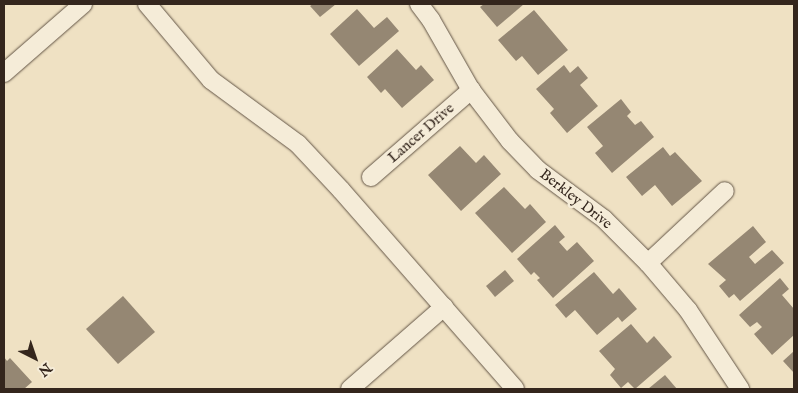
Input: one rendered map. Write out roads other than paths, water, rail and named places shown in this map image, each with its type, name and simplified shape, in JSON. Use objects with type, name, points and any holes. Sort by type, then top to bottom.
[{"type":"street","points":[[4,73],[83,4]]},
{"type":"street","points":[[148,4],[211,80],[298,144],[444,307],[510,387]]},
{"type":"street","name":"Berkley Drive","points":[[419,4],[431,20],[471,90],[510,141],[538,170],[604,219],[648,263],[688,310],[740,389]]},
{"type":"street","name":"Lancer Drive","points":[[371,177],[471,90]]},
{"type":"street","points":[[648,263],[725,191]]},
{"type":"street","points":[[350,389],[444,307]]}]
